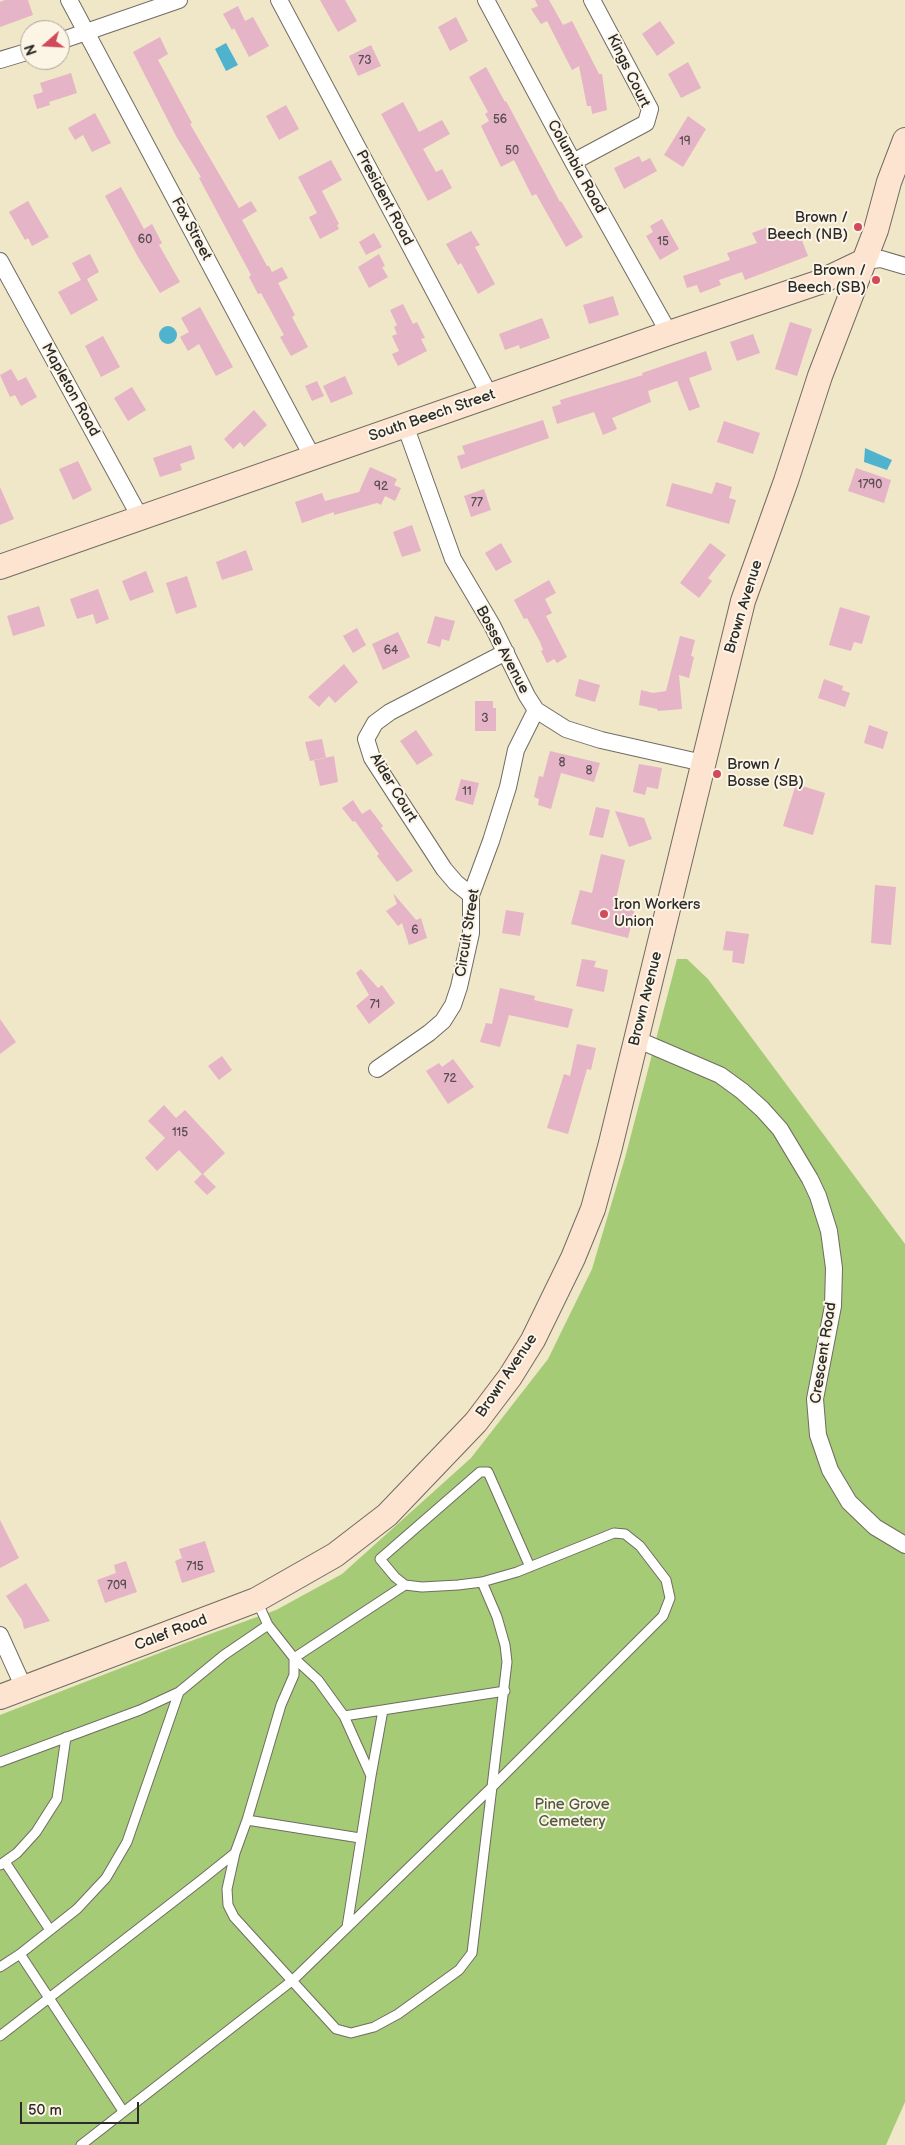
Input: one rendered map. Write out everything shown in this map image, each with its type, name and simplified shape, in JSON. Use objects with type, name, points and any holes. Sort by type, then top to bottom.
[{"type":"main road","name":"Brown Avenue","points":[[335,1555],[387,1515],[476,1422],[510,1377],[533,1340],[573,1258],[593,1209],[743,601],[786,481],[820,376],[876,230],[889,182],[905,140]]},
{"type":"main road","name":"Brown Avenue","points":[[876,230],[905,183]]},
{"type":"main road","name":"South Beech Street","points":[[0,567],[820,282],[864,261]]},
{"type":"main road","name":"Calef Road","points":[[0,1697],[256,1600],[335,1555]]},
{"type":"street","name":"Fox Street","points":[[69,0],[313,458]]},
{"type":"street","points":[[70,38],[178,0]]},
{"type":"street","name":"President Road","points":[[279,0],[490,396]]},
{"type":"street","name":"Columbia Road","points":[[486,0],[573,162],[669,333]]},
{"type":"street","name":"Kings Court","points":[[573,162],[646,123],[650,109],[592,0]]},
{"type":"street","points":[[0,60],[20,54]]},
{"type":"street","points":[[864,261],[881,259],[905,266]]},
{"type":"street","name":"Mapleton Road","points":[[0,261],[141,519]]},
{"type":"street","name":"Bosse Avenue","points":[[405,425],[453,559],[506,652],[527,696],[536,710],[566,729],[601,740],[703,763]]},
{"type":"street","name":"Alder Court","points":[[471,895],[456,883],[444,869],[372,758],[366,739],[375,723],[390,712],[506,652]]},
{"type":"street","name":"Circuit Street","points":[[377,1069],[429,1033],[443,1020],[452,1004],[459,987],[471,933],[471,895],[508,788],[516,750],[536,710]]},
{"type":"street","name":"Crescent Road","points":[[636,1039],[720,1074],[762,1109],[780,1129],[806,1170],[818,1196],[829,1231],[834,1268],[833,1306],[815,1399],[818,1435],[830,1470],[848,1502],[875,1527],[905,1545]]},
{"type":"street","points":[[0,1636],[24,1688]]},
{"type":"lane","points":[[81,2145],[293,1980],[491,1788],[663,1616],[670,1598],[666,1580],[640,1546],[625,1534],[614,1533],[530,1567],[482,1582],[422,1588],[405,1585],[380,1559],[480,1472],[488,1472],[530,1567]]},
{"type":"lane","points":[[294,1658],[294,1675],[280,1705],[247,1820],[235,1853],[227,1889],[228,1905],[234,1917],[336,2028],[351,2033],[374,2027],[398,2014],[459,1970],[472,1953],[507,1662],[505,1645],[497,1617],[482,1582]]},
{"type":"lane","points":[[294,1658],[405,1585]]},
{"type":"lane","points":[[256,1600],[268,1626],[294,1658],[318,1680],[344,1716],[371,1776]]},
{"type":"lane","points":[[0,1762],[140,1710],[179,1692],[224,1655],[268,1626]]},
{"type":"lane","points":[[344,1716],[505,1691]]},
{"type":"lane","points":[[0,1967],[20,1954],[77,1909],[106,1878],[127,1842],[179,1692]]},
{"type":"lane","points":[[347,1927],[360,1838],[383,1710]]},
{"type":"lane","points":[[50,1930],[3,1864],[36,1832],[57,1799],[66,1737]]},
{"type":"lane","points":[[247,1820],[360,1838]]},
{"type":"lane","points":[[0,2036],[235,1853]]},
{"type":"lane","points":[[20,1954],[123,2111]]},
{"type":"green space","name":"Pine Grove Cemetery","points":[[677,959],[687,959],[708,979],[905,1244],[905,2102],[886,2145],[0,2145],[0,1715],[276,1610],[342,1574],[471,1458],[548,1359],[592,1269],[625,1158]]},
{"type":"water","points":[[226,43],[238,65],[226,71],[215,49]]},
{"type":"water","points":[[168,326],[174,329],[177,335],[174,341],[168,344],[162,341],[159,335],[162,329]]},
{"type":"water","points":[[865,448],[892,460],[887,470],[864,462]]},
{"type":"building","points":[[5,0],[28,0],[33,15],[0,27],[0,2]]},
{"type":"building","points":[[320,0],[345,0],[357,21],[338,32]]},
{"type":"building","points":[[535,0],[549,0],[563,25],[572,21],[599,74],[602,74],[607,110],[592,114],[591,106],[587,106],[579,66],[572,70],[547,21],[541,24],[531,9],[538,6]]},
{"type":"building","points":[[238,6],[245,21],[253,17],[269,46],[249,57],[234,28],[232,30],[223,14]]},
{"type":"building","points":[[456,17],[468,41],[450,51],[438,27]]},
{"type":"building","points":[[660,21],[675,43],[657,56],[642,34]]},
{"type":"building","points":[[160,37],[168,54],[158,60],[192,123],[190,124],[239,208],[251,201],[257,211],[242,220],[267,266],[269,266],[272,272],[282,267],[288,278],[278,283],[295,315],[292,317],[308,347],[291,356],[280,337],[284,335],[261,293],[258,294],[249,277],[251,275],[199,178],[201,177],[176,136],[133,52]]},
{"type":"building","points":[[371,45],[381,66],[358,76],[349,56]]},
{"type":"building","points":[[688,62],[701,88],[681,98],[668,74]]},
{"type":"building","points":[[486,67],[560,202],[583,237],[566,247],[536,194],[532,196],[514,160],[501,167],[481,126],[489,121],[485,114],[488,112],[469,77]]},
{"type":"building","points":[[71,73],[77,93],[49,102],[50,105],[37,109],[33,95],[43,92],[40,83]]},
{"type":"building","points":[[403,102],[419,132],[442,120],[450,134],[423,149],[436,172],[442,169],[452,188],[428,201],[381,114]]},
{"type":"building","points":[[286,105],[299,129],[279,140],[266,116]]},
{"type":"building","points":[[95,113],[111,143],[92,152],[83,135],[75,140],[68,128]]},
{"type":"building","points":[[688,116],[706,129],[683,167],[664,155]]},
{"type":"building","points":[[639,156],[642,162],[650,158],[657,171],[624,189],[614,168]]},
{"type":"building","points":[[331,160],[342,180],[322,191],[339,224],[337,225],[339,229],[320,239],[309,217],[317,213],[298,177]]},
{"type":"building","points":[[121,187],[144,229],[152,224],[162,243],[159,245],[180,282],[160,293],[105,196]]},
{"type":"building","points":[[28,201],[49,237],[32,246],[28,238],[25,240],[9,212]]},
{"type":"building","points":[[662,219],[679,249],[660,260],[646,236],[653,232],[650,226]]},
{"type":"building","points":[[770,226],[775,239],[798,230],[808,256],[745,280],[742,272],[719,280],[721,285],[700,293],[697,285],[687,288],[683,276],[730,260],[727,253],[757,243],[752,233]]},
{"type":"building","points":[[471,231],[480,245],[475,247],[495,284],[478,294],[461,263],[458,265],[446,244]]},
{"type":"building","points":[[374,233],[382,247],[366,255],[359,242]]},
{"type":"building","points":[[90,254],[99,272],[87,279],[98,300],[71,315],[58,292],[81,280],[72,263]]},
{"type":"building","points":[[379,254],[385,266],[382,267],[388,277],[369,288],[358,267]]},
{"type":"building","points":[[613,296],[619,315],[589,324],[583,305]]},
{"type":"building","points":[[403,304],[413,324],[417,322],[425,338],[421,339],[427,351],[398,366],[392,354],[399,351],[392,336],[397,334],[394,327],[397,325],[390,310]]},
{"type":"building","points":[[200,307],[233,367],[216,376],[199,344],[188,351],[180,337],[189,332],[181,318]]},
{"type":"building","points":[[542,318],[550,338],[520,349],[519,345],[505,350],[499,334]]},
{"type":"building","points":[[790,322],[812,329],[797,376],[775,369]]},
{"type":"building","points":[[753,334],[760,353],[737,361],[730,342]]},
{"type":"building","points":[[103,336],[120,367],[101,377],[85,346]]},
{"type":"building","points":[[706,351],[712,370],[689,378],[700,407],[689,411],[677,381],[648,391],[651,402],[612,418],[617,429],[603,435],[594,412],[557,424],[552,407],[561,404],[560,400],[643,375],[642,373]]},
{"type":"building","points":[[11,369],[18,381],[26,377],[37,397],[21,406],[15,395],[10,397],[0,375]]},
{"type":"building","points":[[345,376],[353,394],[331,403],[323,386]]},
{"type":"building","points":[[317,381],[324,396],[312,401],[305,386]]},
{"type":"building","points":[[132,387],[146,410],[128,421],[114,398]]},
{"type":"building","points":[[254,410],[267,425],[244,447],[240,442],[233,449],[224,439]]},
{"type":"building","points":[[543,420],[549,438],[461,469],[457,456],[465,454],[462,446]]},
{"type":"building","points":[[724,421],[760,433],[753,454],[717,442]]},
{"type":"building","points":[[191,445],[195,459],[180,464],[182,470],[160,477],[153,458]]},
{"type":"building","points":[[78,461],[92,490],[73,500],[59,469]]},
{"type":"building","points":[[370,467],[397,479],[394,485],[401,488],[395,501],[385,496],[381,505],[377,503],[334,515],[334,512],[302,523],[295,502],[322,493],[325,501],[359,492]]},
{"type":"building","points":[[856,468],[891,480],[884,503],[848,491]]},
{"type":"building","points":[[716,482],[732,487],[729,498],[736,500],[729,524],[666,506],[672,483],[712,494]]},
{"type":"building","points":[[0,487],[14,519],[0,525]]},
{"type":"building","points":[[484,489],[491,510],[471,517],[464,496]]},
{"type":"building","points":[[412,525],[421,551],[402,557],[393,532]]},
{"type":"building","points":[[501,543],[512,562],[496,571],[485,553]]},
{"type":"building","points":[[710,543],[726,555],[708,578],[712,581],[699,598],[680,583]]},
{"type":"building","points":[[246,550],[253,570],[222,580],[216,562]]},
{"type":"building","points":[[146,571],[154,592],[130,601],[122,581]]},
{"type":"building","points":[[187,576],[197,607],[176,614],[166,583]]},
{"type":"building","points":[[549,580],[556,593],[545,599],[552,613],[546,616],[567,657],[557,663],[554,659],[547,663],[541,651],[543,650],[540,642],[527,618],[524,619],[514,600]]},
{"type":"building","points":[[98,589],[109,619],[96,624],[93,614],[77,619],[70,599]]},
{"type":"building","points":[[39,606],[45,626],[13,636],[7,616]]},
{"type":"building","points":[[840,607],[870,616],[862,644],[854,642],[851,651],[829,645]]},
{"type":"building","points":[[435,616],[455,621],[449,641],[442,639],[440,647],[427,643]]},
{"type":"building","points":[[357,628],[366,645],[353,653],[343,636]]},
{"type":"building","points":[[398,632],[410,657],[383,670],[372,644]]},
{"type":"building","points":[[680,636],[695,640],[691,656],[694,657],[689,678],[679,675],[682,709],[658,711],[657,709],[639,705],[641,690],[653,693],[666,691]]},
{"type":"building","points":[[344,664],[358,682],[335,703],[329,696],[319,707],[308,697]]},
{"type":"building","points":[[579,679],[600,685],[595,702],[575,696]]},
{"type":"building","points":[[824,679],[843,686],[842,690],[850,693],[845,707],[818,698]]},
{"type":"building","points":[[475,701],[493,701],[493,708],[496,708],[496,731],[475,731]]},
{"type":"building","points":[[869,725],[888,732],[883,749],[864,743]]},
{"type":"building","points":[[416,730],[433,755],[417,765],[400,741]]},
{"type":"building","points":[[322,739],[326,758],[310,761],[305,742]]},
{"type":"building","points":[[550,751],[600,763],[594,782],[561,773],[551,809],[538,805],[539,799],[534,797],[539,776],[543,777]]},
{"type":"building","points":[[334,756],[338,782],[320,786],[314,760]]},
{"type":"building","points":[[639,764],[662,768],[658,789],[647,787],[645,795],[633,792]]},
{"type":"building","points":[[461,779],[479,783],[473,805],[455,800]]},
{"type":"building","points":[[796,784],[825,793],[813,835],[783,826]]},
{"type":"building","points":[[353,800],[362,814],[370,809],[383,826],[381,828],[413,871],[397,882],[377,856],[379,854],[355,821],[353,822],[342,808]]},
{"type":"building","points":[[596,807],[610,810],[603,838],[589,835]]},
{"type":"building","points":[[615,811],[644,818],[652,839],[629,847]]},
{"type":"building","name":"Iron Workers Union","points":[[601,854],[625,860],[616,899],[636,904],[628,938],[571,924],[580,890],[592,893]]},
{"type":"building","points":[[875,885],[896,887],[891,945],[871,943]]},
{"type":"building","points":[[393,893],[416,920],[421,918],[427,938],[409,945],[402,923],[398,926],[386,911],[397,904]]},
{"type":"building","points":[[506,910],[524,913],[520,936],[502,933]]},
{"type":"building","points":[[726,931],[749,934],[744,964],[732,962],[733,951],[723,950]]},
{"type":"building","points":[[582,959],[596,961],[594,967],[608,970],[604,992],[576,986]]},
{"type":"building","points":[[361,969],[378,988],[382,985],[395,1003],[369,1024],[356,1006],[369,995],[356,973]]},
{"type":"building","points":[[500,988],[535,996],[534,1000],[573,1009],[568,1028],[509,1015],[500,1047],[480,1042],[486,1023],[492,1024]]},
{"type":"building","points":[[0,1019],[16,1042],[0,1054]]},
{"type":"building","points":[[577,1044],[596,1048],[591,1070],[587,1069],[568,1134],[547,1128],[564,1074],[570,1076]]},
{"type":"building","points":[[222,1056],[232,1070],[219,1080],[208,1066]]},
{"type":"building","points":[[453,1059],[474,1087],[448,1104],[426,1071],[439,1063],[442,1067]]},
{"type":"building","points":[[164,1105],[176,1118],[185,1110],[225,1153],[203,1174],[216,1187],[207,1195],[194,1182],[202,1174],[179,1150],[157,1171],[145,1158],[165,1138],[148,1121]]},
{"type":"building","points":[[0,1520],[19,1558],[0,1568]]},
{"type":"building","points":[[205,1541],[215,1572],[182,1583],[175,1561],[182,1558],[179,1549]]},
{"type":"building","points":[[126,1561],[137,1592],[105,1603],[97,1580],[116,1573],[114,1565]]},
{"type":"building","points":[[26,1583],[50,1621],[24,1629],[22,1620],[6,1596]]},
{"type":"place","name":"Brown / Beech (NB)","points":[[858,227]]},
{"type":"place","name":"Brown / Beech (SB)","points":[[876,280]]},
{"type":"place","name":"Brown / Bosse (SB)","points":[[717,774]]},
{"type":"place","name":"Iron Workers Union","points":[[604,914]]}]
